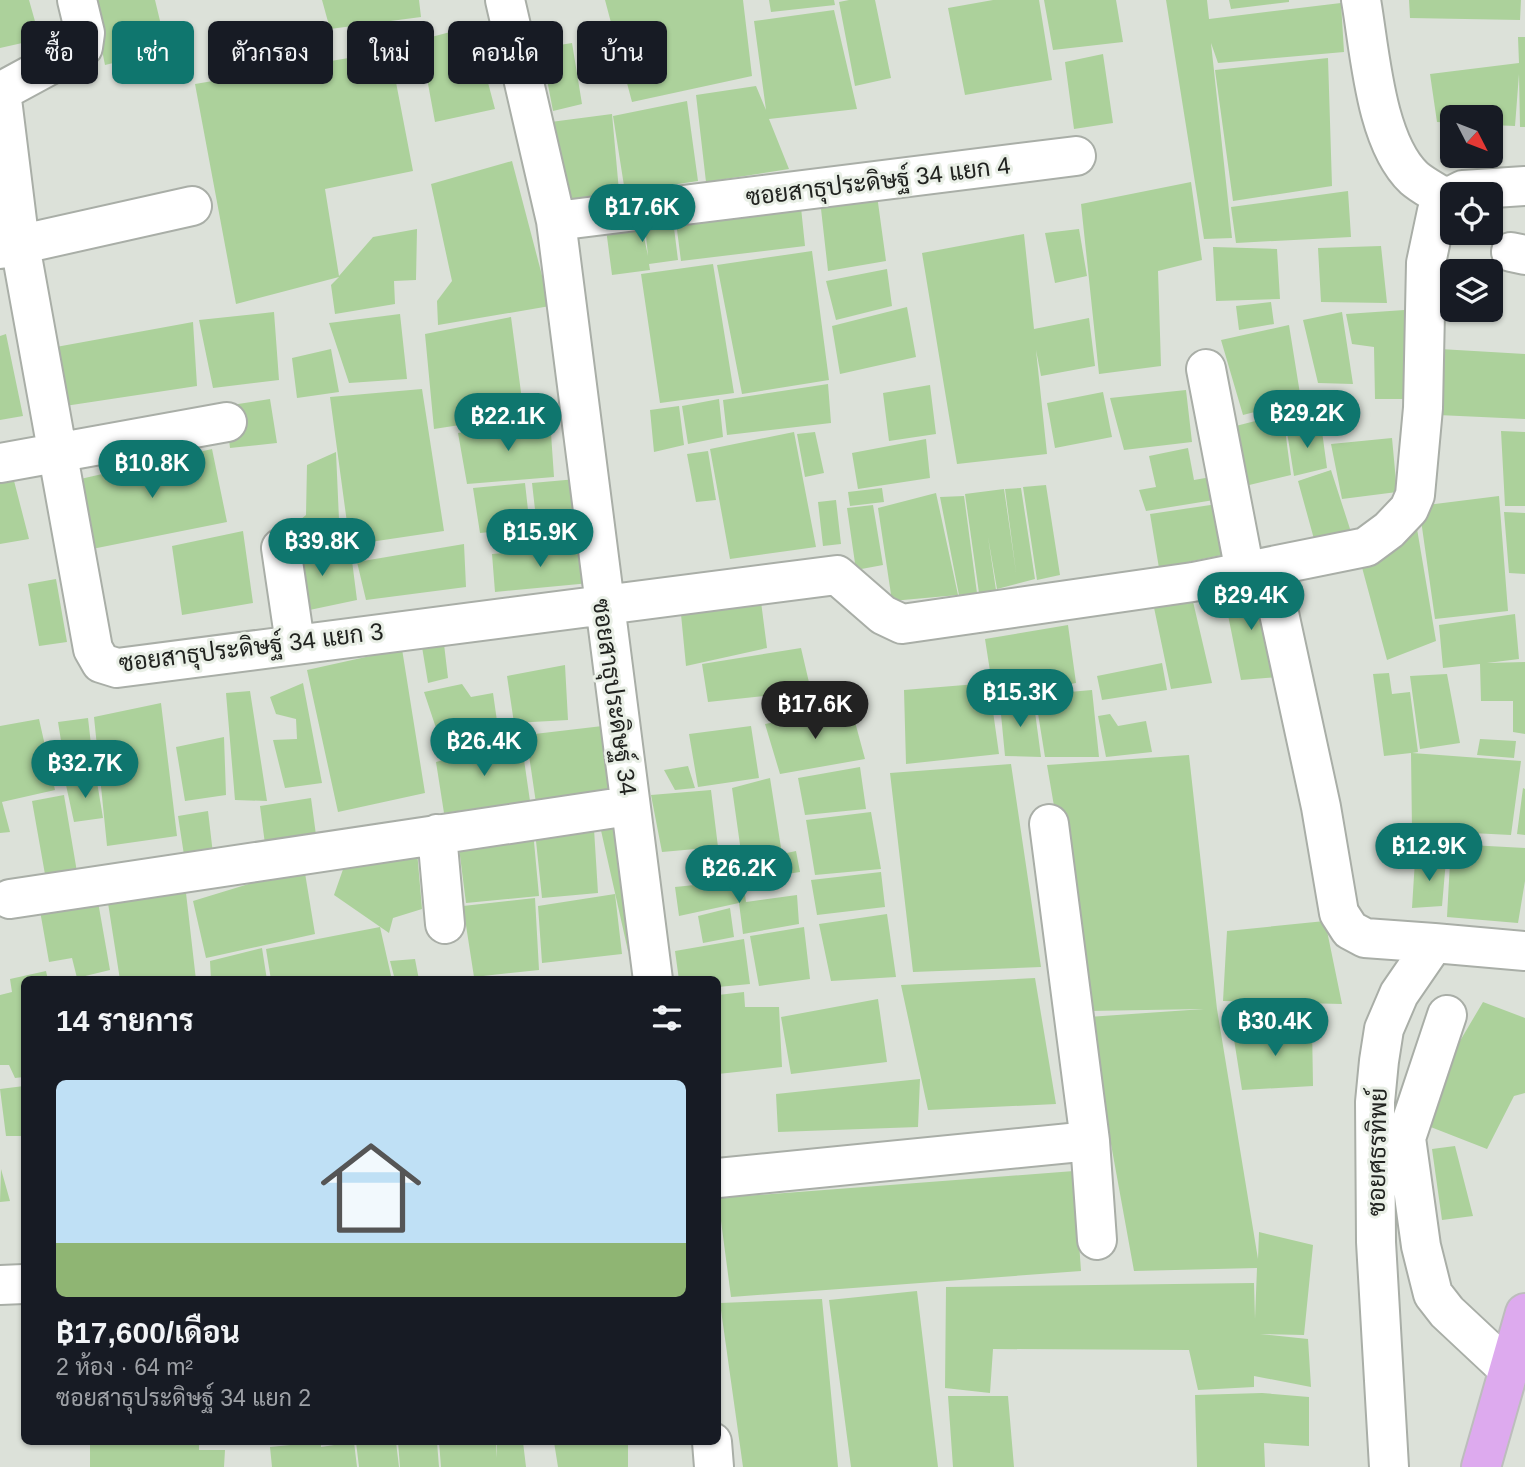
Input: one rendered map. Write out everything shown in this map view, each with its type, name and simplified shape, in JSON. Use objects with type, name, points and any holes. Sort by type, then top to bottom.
[{"type":"highway","points":[[1481,1467],[1525,1313]]},
{"type":"street","points":[[1,92],[83,47],[85,33],[77,0]]},
{"type":"street","name":"ซอยสาธุประดิษฐ์ 34","points":[[505,0],[556,221],[603,606],[652,976]]},
{"type":"street","points":[[1361,0],[1377,93],[1394,150],[1414,178],[1440,191]]},
{"type":"street","name":"ซอยสาธุประดิษฐ์ 34 แยก 3","points":[[1,92],[10,247],[58,451],[93,649],[101,663],[117,668],[837,575],[883,615],[902,624],[1257,569],[1366,547],[1409,509],[1418,477],[1423,408],[1426,263],[1437,211],[1440,208]]},
{"type":"street","name":"ซอยสาธุประดิษฐ์ 34 แยก 4","points":[[556,221],[1076,156]]},
{"type":"street","points":[[1503,187],[1525,186]]},
{"type":"street","points":[[10,247],[192,206]]},
{"type":"street","points":[[1206,369],[1321,807],[1339,913],[1350,930],[1366,937],[1525,951]]},
{"type":"street","points":[[0,463],[227,422]]},
{"type":"street","points":[[281,548],[295,643]]},
{"type":"street","points":[[10,899],[629,806]]},
{"type":"street","points":[[1049,824],[1090,1141],[1097,1240]]},
{"type":"street","points":[[437,834],[445,925]]},
{"type":"street","name":"ซอยศธรทิพย์","points":[[1389,1467],[1376,1242],[1377,1075],[1384,1029],[1399,994],[1434,943]]},
{"type":"street","points":[[1447,1015],[1406,1138],[1421,1246],[1433,1294],[1447,1312],[1509,1370]]},
{"type":"street","points":[[721,1178],[1090,1141]]},
{"type":"street","points":[[0,1285],[21,1284]]},
{"type":"street","points":[[712,1445],[714,1467]]},
{"type":"building","points":[[0,0],[29,0],[35,21],[21,21],[21,43],[0,48]]},
{"type":"building","points":[[92,0],[155,0],[160,21],[112,21],[112,63],[105,65]]},
{"type":"building","points":[[322,0],[419,0],[421,17],[391,21],[347,21],[347,27],[333,29],[333,21],[328,21]]},
{"type":"building","points":[[605,0],[743,0],[752,76],[632,102],[627,84],[667,84],[667,21],[611,21]]},
{"type":"building","points":[[769,0],[834,0],[835,5],[771,12]]},
{"type":"building","points":[[875,0],[891,78],[855,86],[839,2]]},
{"type":"building","points":[[993,0],[1039,0],[1052,80],[965,95],[948,8]]},
{"type":"building","points":[[1044,0],[1116,0],[1123,42],[1053,50]]},
{"type":"building","points":[[1166,0],[1207,0],[1209,19],[1341,3],[1344,52],[1218,63],[1211,43],[1232,238],[1204,239]]},
{"type":"building","points":[[1229,0],[1289,0],[1289,2],[1231,9]]},
{"type":"building","points":[[1409,0],[1521,0],[1520,20],[1410,18]]},
{"type":"building","points":[[834,10],[857,109],[769,119],[789,169],[706,182],[696,95],[756,86],[766,110],[754,21]]},
{"type":"building","points":[[448,33],[448,84],[488,84],[495,109],[435,122],[428,84],[434,84],[434,36]]},
{"type":"building","points":[[1518,37],[1525,37],[1525,127],[1520,127],[1519,74],[1515,126],[1503,126],[1503,105],[1440,105],[1440,122],[1437,122],[1430,74],[1519,63]]},
{"type":"building","points":[[572,43],[582,104],[553,111],[548,84],[563,84],[563,44]]},
{"type":"building","points":[[1103,54],[1113,123],[1074,129],[1065,62]]},
{"type":"building","points":[[347,58],[347,84],[396,84],[413,171],[325,189],[339,276],[373,237],[417,229],[416,280],[394,281],[395,304],[335,314],[331,285],[339,277],[236,304],[195,84],[208,82],[208,84],[333,84],[333,61]]},
{"type":"building","points":[[1328,58],[1332,186],[1233,201],[1215,70]]},
{"type":"building","points":[[687,101],[698,181],[625,192],[613,116]]},
{"type":"building","points":[[612,114],[619,191],[565,203],[543,123]]},
{"type":"building","points":[[512,161],[550,306],[438,325],[437,301],[452,281],[431,184]]},
{"type":"building","points":[[1191,182],[1202,260],[1158,271],[1161,366],[1099,374],[1081,204]]},
{"type":"building","points":[[876,188],[886,261],[828,271],[820,200]]},
{"type":"building","points":[[1348,191],[1351,237],[1236,243],[1231,207]]},
{"type":"building","points":[[800,198],[805,246],[681,261],[675,214]]},
{"type":"building","points":[[672,212],[678,260],[649,264],[650,270],[612,275],[606,229],[641,223],[648,256],[644,216]]},
{"type":"building","points":[[1079,229],[1087,276],[1055,283],[1045,233]]},
{"type":"building","points":[[1024,234],[1034,329],[1089,318],[1095,366],[1041,376],[1036,350],[1047,454],[957,464],[922,253]]},
{"type":"building","points":[[1381,246],[1387,303],[1321,302],[1318,248]]},
{"type":"building","points":[[1213,247],[1277,249],[1280,299],[1216,301]]},
{"type":"building","points":[[812,251],[829,380],[742,394],[717,265]]},
{"type":"building","points":[[713,264],[734,393],[660,403],[641,274]]},
{"type":"building","points":[[887,269],[892,306],[836,320],[826,281]]},
{"type":"building","points":[[1271,302],[1274,324],[1239,330],[1236,306]]},
{"type":"building","points":[[907,307],[916,357],[840,374],[832,326]]},
{"type":"building","points":[[1419,309],[1411,399],[1375,399],[1374,347],[1352,344],[1346,314]]},
{"type":"building","points":[[274,312],[279,380],[213,388],[199,320]]},
{"type":"building","points":[[1342,312],[1353,384],[1318,383],[1303,320]]},
{"type":"building","points":[[400,314],[407,379],[349,383],[329,323]]},
{"type":"building","points":[[511,317],[524,415],[434,429],[425,334]]},
{"type":"building","points":[[193,322],[197,386],[65,406],[56,347]]},
{"type":"building","points":[[1289,325],[1301,400],[1243,415],[1221,340]]},
{"type":"building","points":[[6,334],[23,416],[0,420],[0,336]]},
{"type":"building","points":[[331,349],[339,392],[297,398],[292,358]]},
{"type":"building","points":[[1440,349],[1525,354],[1525,419],[1438,415]]},
{"type":"building","points":[[828,384],[831,423],[727,435],[723,400]]},
{"type":"building","points":[[930,385],[936,434],[889,441],[883,393]]},
{"type":"building","points":[[422,389],[444,531],[350,545],[330,397]]},
{"type":"building","points":[[1186,390],[1192,442],[1124,450],[1110,398]]},
{"type":"building","points":[[1103,392],[1112,437],[1055,448],[1047,403]]},
{"type":"building","points":[[270,399],[277,443],[230,448],[225,406]]},
{"type":"building","points":[[719,399],[723,437],[688,444],[682,406]]},
{"type":"building","points":[[679,406],[684,445],[654,452],[650,410]]},
{"type":"building","points":[[1283,414],[1291,475],[1241,487],[1224,429]]},
{"type":"building","points":[[550,419],[554,477],[467,484],[458,433]]},
{"type":"building","points":[[1321,424],[1327,468],[1294,476],[1287,432]]},
{"type":"building","points":[[1501,431],[1525,432],[1525,506],[1505,506]]},
{"type":"building","points":[[794,432],[816,547],[730,559],[710,449]]},
{"type":"building","points":[[815,432],[824,473],[805,477],[797,434]]},
{"type":"building","points":[[1392,438],[1397,492],[1342,499],[1331,444]]},
{"type":"building","points":[[926,439],[930,478],[858,489],[852,453]]},
{"type":"building","points":[[1188,448],[1194,480],[1211,477],[1214,500],[1146,511],[1139,490],[1156,487],[1149,456]]},
{"type":"building","points":[[212,449],[227,522],[92,549],[76,480]]},
{"type":"building","points":[[708,451],[716,500],[696,502],[687,454]]},
{"type":"building","points":[[336,452],[340,542],[295,553],[295,524],[306,515],[307,465]]},
{"type":"building","points":[[1331,470],[1351,532],[1314,539],[1298,481]]},
{"type":"building","points":[[12,473],[29,539],[0,544],[0,476]]},
{"type":"building","points":[[577,479],[585,524],[537,527],[532,483]]},
{"type":"building","points":[[525,483],[530,528],[480,533],[473,488]]},
{"type":"building","points":[[1046,485],[1060,575],[1037,580],[1023,487]]},
{"type":"building","points":[[882,488],[884,502],[850,506],[848,492]]},
{"type":"building","points":[[1021,488],[1035,579],[997,589],[988,537],[996,590],[979,593],[965,494],[1004,489],[1016,572],[1005,489]]},
{"type":"building","points":[[936,493],[958,595],[892,601],[878,508]]},
{"type":"building","points":[[964,496],[977,593],[959,595],[940,497]]},
{"type":"building","points":[[1499,496],[1508,611],[1435,619],[1419,506]]},
{"type":"building","points":[[836,500],[841,544],[823,546],[818,502]]},
{"type":"building","points":[[1224,503],[1231,535],[1218,538],[1222,555],[1159,568],[1150,514]]},
{"type":"building","points":[[873,505],[883,565],[856,570],[847,508]]},
{"type":"building","points":[[1504,512],[1525,513],[1525,574],[1509,573]]},
{"type":"building","points":[[1415,517],[1436,641],[1387,660],[1360,560]]},
{"type":"building","points":[[243,531],[253,603],[182,615],[172,546]]},
{"type":"building","points":[[464,544],[466,587],[366,600],[357,562]]},
{"type":"building","points":[[350,545],[357,600],[300,612],[282,560]]},
{"type":"building","points":[[582,546],[590,583],[495,592],[492,554]]},
{"type":"building","points":[[56,579],[67,642],[39,646],[28,584]]},
{"type":"building","points":[[1261,583],[1279,677],[1241,680],[1223,590]]},
{"type":"building","points":[[1191,593],[1212,683],[1171,689],[1152,598]]},
{"type":"building","points":[[760,594],[767,648],[686,666],[680,604]]},
{"type":"building","points":[[1515,614],[1519,659],[1487,663],[1525,662],[1525,734],[1513,732],[1513,701],[1481,701],[1480,664],[1443,668],[1439,625]]},
{"type":"building","points":[[1068,625],[1076,683],[994,697],[985,639]]},
{"type":"building","points":[[444,644],[448,678],[428,683],[422,647]]},
{"type":"building","points":[[801,648],[811,691],[708,702],[702,664]]},
{"type":"building","points":[[402,649],[425,793],[338,812],[307,670]]},
{"type":"building","points":[[1162,663],[1167,690],[1102,700],[1097,676]]},
{"type":"building","points":[[565,665],[568,720],[514,723],[507,676]]},
{"type":"building","points":[[1389,673],[1392,694],[1410,692],[1418,752],[1412,753],[1521,761],[1511,835],[1412,830],[1411,753],[1384,756],[1373,674]]},
{"type":"building","points":[[1447,674],[1460,743],[1420,749],[1410,676]]},
{"type":"building","points":[[303,683],[322,783],[285,788],[273,740],[297,739],[296,719],[276,714],[270,697]]},
{"type":"building","points":[[989,683],[999,754],[906,764],[904,690]]},
{"type":"building","points":[[462,684],[471,697],[493,693],[499,735],[443,749],[424,692]]},
{"type":"building","points":[[1092,690],[1099,757],[1045,757],[1035,695]]},
{"type":"building","points":[[250,691],[267,801],[235,800],[226,693]]},
{"type":"building","points":[[1033,697],[1041,757],[1005,756],[1000,704]]},
{"type":"building","points":[[161,703],[177,836],[107,846],[94,717]]},
{"type":"building","points":[[851,707],[865,759],[780,774],[765,724]]},
{"type":"building","points":[[1110,714],[1118,726],[1146,721],[1152,752],[1106,757],[1098,716]]},
{"type":"building","points":[[88,718],[94,771],[66,772],[58,722]]},
{"type":"building","points":[[39,719],[55,790],[2,802],[10,832],[0,833],[0,726]]},
{"type":"building","points":[[611,725],[621,791],[536,803],[526,735]]},
{"type":"building","points":[[751,726],[759,778],[698,787],[689,734]]},
{"type":"building","points":[[224,737],[226,795],[185,801],[176,747]]},
{"type":"building","points":[[521,739],[530,801],[444,813],[436,762]]},
{"type":"building","points":[[1480,739],[1516,741],[1514,758],[1477,755]]},
{"type":"building","points":[[1189,755],[1217,1009],[1258,1259],[1259,1232],[1313,1245],[1304,1335],[1260,1334],[1308,1339],[1311,1387],[1254,1376],[1254,1387],[1198,1390],[1189,1350],[993,1349],[990,1393],[945,1388],[946,1287],[1254,1283],[1255,1319],[1257,1268],[1134,1271],[1088,1017],[1204,1009],[1089,1011],[1047,765]]},
{"type":"building","points":[[1011,764],[1041,967],[913,972],[890,773]]},
{"type":"building","points":[[688,766],[695,788],[675,790],[664,770]]},
{"type":"building","points":[[860,767],[866,809],[805,815],[798,778]]},
{"type":"building","points":[[96,776],[103,818],[74,822],[66,785]]},
{"type":"building","points":[[770,778],[782,854],[796,851],[800,872],[746,880],[741,861],[771,856],[742,859],[732,788]]},
{"type":"building","points":[[1523,788],[1525,789],[1525,835],[1517,834]]},
{"type":"building","points":[[711,790],[718,847],[662,852],[651,795]]},
{"type":"building","points":[[64,795],[77,872],[46,880],[32,801]]},
{"type":"building","points":[[311,798],[316,835],[265,844],[260,806]]},
{"type":"building","points":[[208,811],[213,854],[184,855],[178,816]]},
{"type":"building","points":[[871,812],[881,869],[815,875],[806,820]]},
{"type":"building","points":[[640,818],[659,946],[628,951],[600,826]]},
{"type":"building","points":[[594,829],[598,893],[542,898],[536,841]]},
{"type":"building","points":[[533,831],[539,896],[466,903],[458,840]]},
{"type":"building","points":[[1451,844],[1525,848],[1525,881],[1518,923],[1447,917]]},
{"type":"building","points":[[417,851],[422,909],[393,918],[389,933],[334,895],[347,858]]},
{"type":"building","points":[[1415,860],[1446,860],[1442,906],[1412,908]]},
{"type":"building","points":[[304,867],[315,934],[206,958],[193,901]]},
{"type":"building","points":[[881,872],[885,907],[817,915],[811,880]]},
{"type":"building","points":[[743,880],[746,902],[797,895],[799,924],[743,934],[739,903],[679,916],[675,887]]},
{"type":"building","points":[[186,893],[196,976],[119,976],[108,903]]},
{"type":"building","points":[[615,894],[622,954],[542,963],[538,906]]},
{"type":"building","points":[[97,896],[110,970],[76,976],[72,958],[49,962],[39,905]]},
{"type":"building","points":[[535,898],[539,970],[474,976],[463,906]]},
{"type":"building","points":[[730,908],[734,937],[703,943],[698,916]]},
{"type":"building","points":[[887,914],[896,977],[831,981],[819,924]]},
{"type":"building","points":[[1325,921],[1342,1004],[1223,1001],[1227,931]]},
{"type":"building","points":[[380,927],[391,976],[270,976],[266,949]]},
{"type":"building","points":[[804,927],[810,979],[759,986],[750,936]]},
{"type":"building","points":[[744,939],[750,984],[721,987],[721,976],[678,976],[675,951]]},
{"type":"building","points":[[262,948],[266,976],[211,976],[210,961]]},
{"type":"building","points":[[415,959],[418,976],[394,976],[390,961]]},
{"type":"building","points":[[46,971],[47,976],[24,976]]},
{"type":"building","points":[[21,977],[21,1077],[15,1078],[9,1065],[0,1065],[0,995],[12,992],[10,979]]},
{"type":"building","points":[[1035,978],[1056,1104],[928,1110],[901,985]]},
{"type":"building","points":[[744,992],[745,1007],[779,1007],[782,1067],[721,1074],[721,995]]},
{"type":"building","points":[[878,999],[887,1062],[791,1074],[781,1017]]},
{"type":"building","points":[[1483,1002],[1525,1018],[1525,1093],[1514,1096],[1487,1149],[1423,1124],[1457,1046]]},
{"type":"building","points":[[1247,1003],[1301,1004],[1302,1022],[1253,1029]]},
{"type":"building","points":[[1312,1026],[1313,1086],[1242,1090],[1233,1033]]},
{"type":"building","points":[[920,1079],[918,1127],[778,1132],[776,1094]]},
{"type":"building","points":[[21,1086],[21,1136],[6,1136],[0,1089]]},
{"type":"building","points":[[1455,1146],[1473,1216],[1442,1220],[1432,1149]]},
{"type":"building","points":[[1,1169],[10,1201],[0,1202]]},
{"type":"building","points":[[1074,1171],[1081,1271],[731,1297],[721,1221],[721,1198]]},
{"type":"building","points":[[917,1291],[938,1467],[851,1467],[829,1300]]},
{"type":"building","points":[[822,1299],[838,1467],[743,1467],[721,1303]]},
{"type":"building","points":[[1262,1393],[1309,1397],[1309,1446],[1264,1443],[1265,1467],[1197,1467],[1195,1395]]},
{"type":"building","points":[[948,1396],[1008,1396],[1014,1467],[953,1467]]},
{"type":"building","points":[[90,1445],[199,1445],[199,1450],[225,1450],[224,1467],[90,1467]]},
{"type":"building","points":[[354,1445],[357,1467],[272,1467],[270,1447]]},
{"type":"building","points":[[356,1445],[396,1445],[399,1467],[359,1467]]},
{"type":"building","points":[[398,1445],[437,1445],[439,1467],[400,1467]]},
{"type":"building","points":[[439,1445],[496,1445],[497,1458],[497,1445],[523,1445],[526,1467],[441,1467]]},
{"type":"building","points":[[554,1445],[628,1445],[628,1467],[558,1467]]}]
